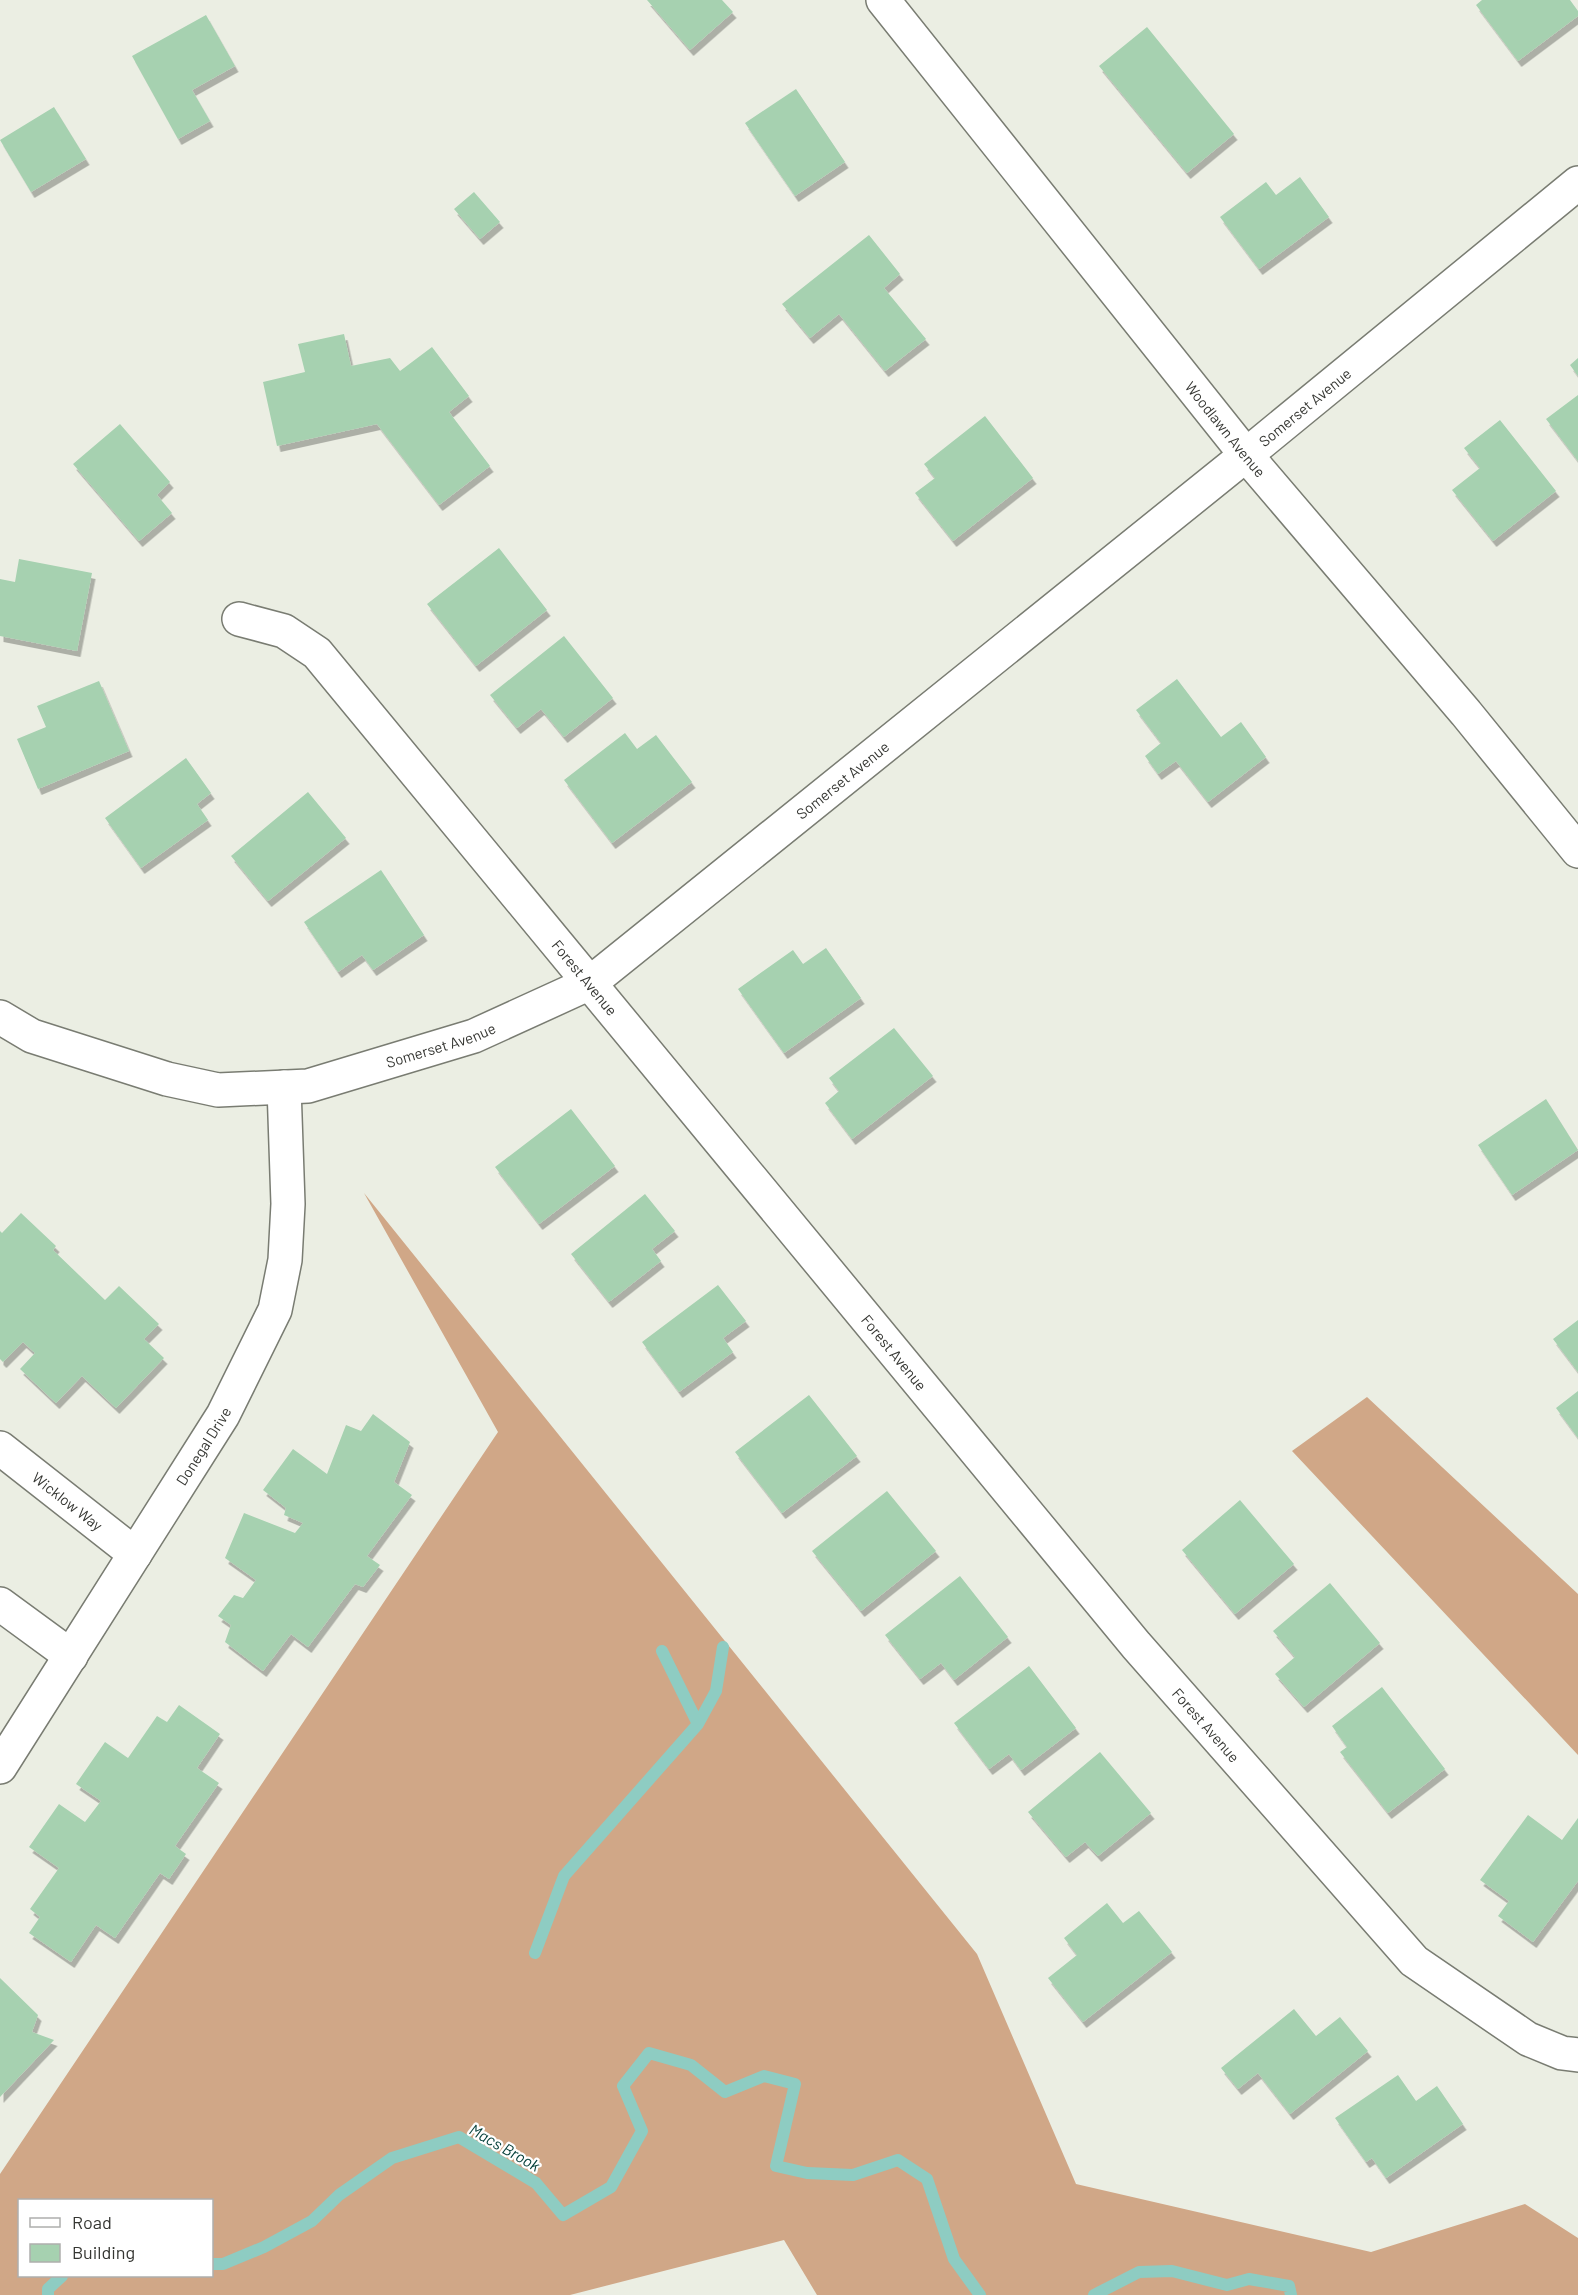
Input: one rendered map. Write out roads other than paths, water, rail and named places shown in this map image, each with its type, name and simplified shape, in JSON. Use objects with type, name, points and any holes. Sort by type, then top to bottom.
[{"type":"street","name":"Woodlawn Avenue","points":[[883,0],[1246,455],[1466,713],[1578,851]]},
{"type":"street","name":"Somerset Avenue","points":[[0,1017],[32,1036],[166,1079],[218,1090],[308,1086],[474,1036],[590,983],[1246,455],[1578,183]]},
{"type":"street","name":"Forest Avenue","points":[[239,619],[284,631],[317,653],[1136,1645],[1414,1961],[1528,2039],[1562,2053],[1578,2055]]},
{"type":"street","name":"Donegal Drive","points":[[0,1767],[223,1415],[275,1310],[285,1260],[288,1204],[284,1087]]},
{"type":"street","name":"Wicklow Way","points":[[0,1448],[135,1554]]},
{"type":"street","points":[[0,1604],[71,1656]]},
{"type":"waterway","points":[[535,1953],[564,1876],[698,1724],[716,1691],[723,1647]]},
{"type":"waterway","points":[[662,1651],[698,1724]]},
{"type":"waterway","name":"Macs Brook","points":[[213,2264],[223,2264],[264,2247],[312,2221],[339,2195],[392,2158],[459,2137],[536,2183],[563,2215],[611,2187],[642,2131],[623,2086],[649,2053],[691,2065],[725,2092],[764,2076],[795,2084],[776,2166],[807,2173],[853,2175],[898,2160],[927,2179],[954,2259],[980,2295]]},
{"type":"waterway","name":"Macs Brook","points":[[1094,2295],[1139,2272],[1172,2271],[1227,2285],[1249,2279],[1289,2286],[1291,2295]]},
{"type":"waterway","name":"Macs Brook","points":[[48,2295],[48,2289],[61,2277]]}]
